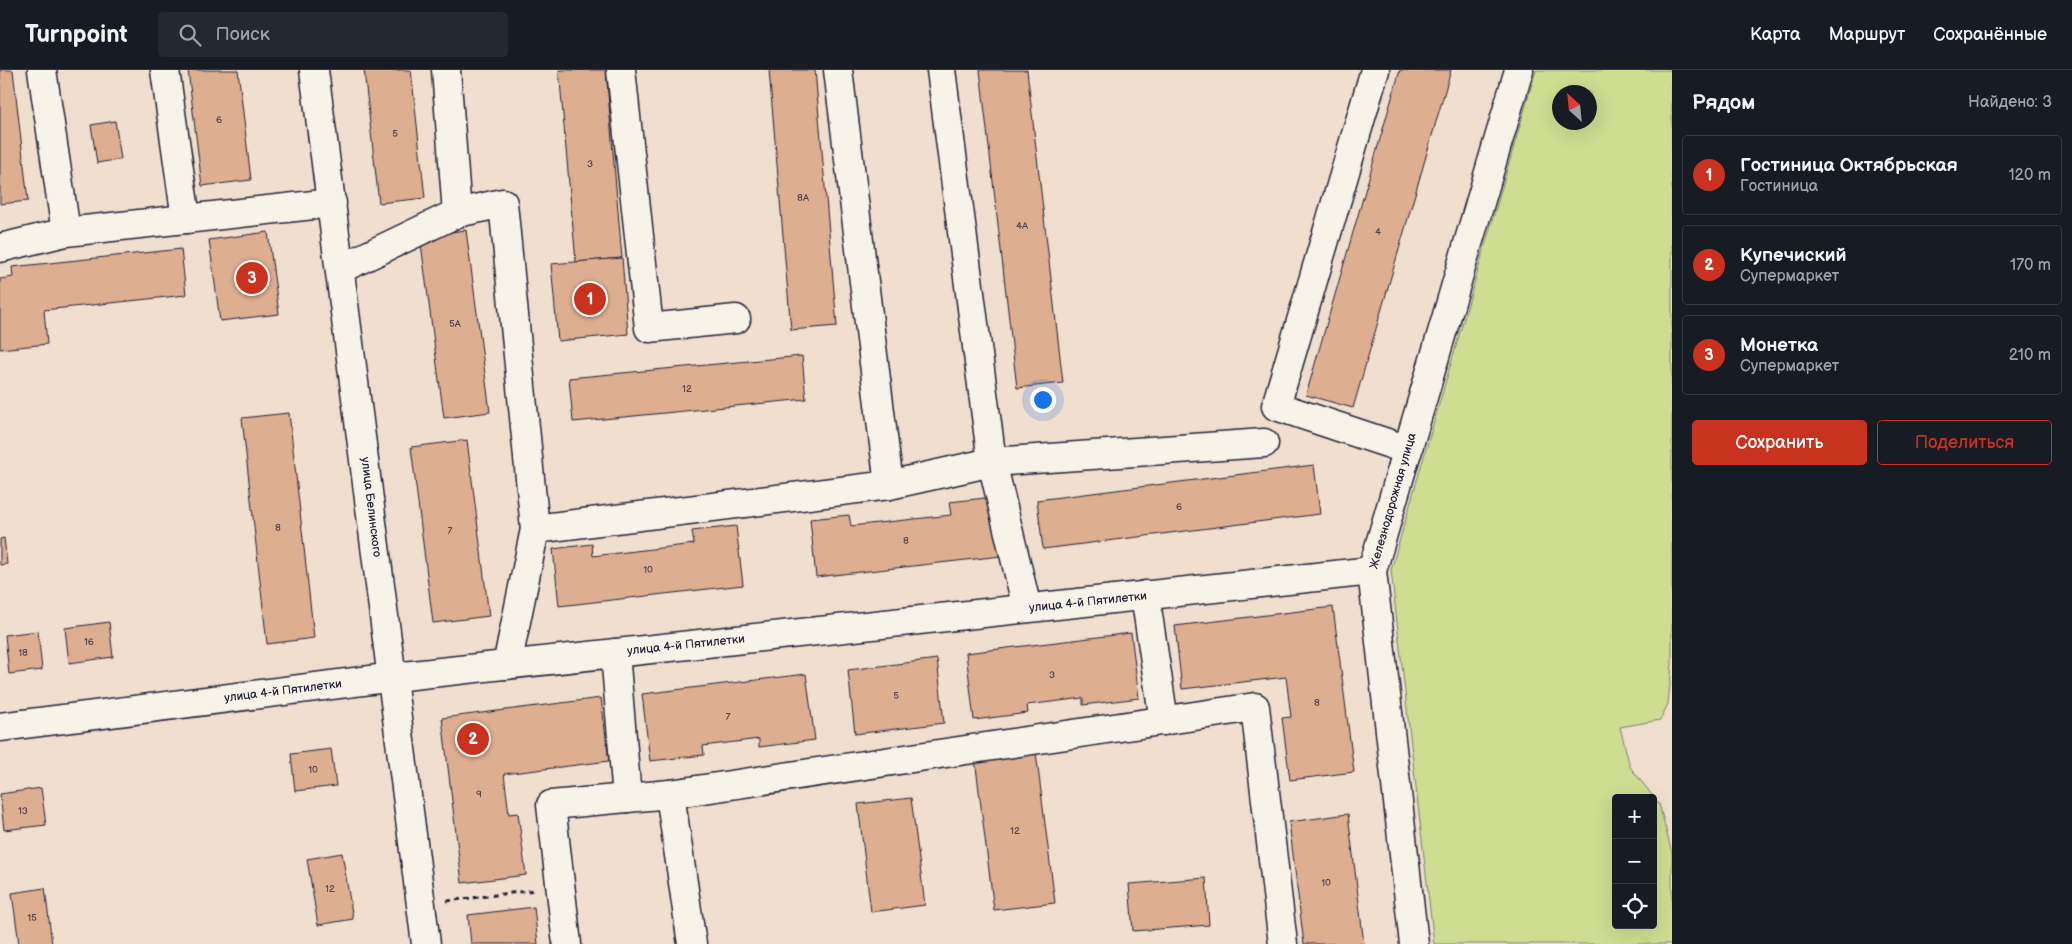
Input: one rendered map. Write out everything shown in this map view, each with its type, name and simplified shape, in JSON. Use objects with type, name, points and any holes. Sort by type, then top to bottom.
[{"type":"street","points":[[42,70],[66,232]]},
{"type":"street","points":[[165,70],[186,219]]},
{"type":"street","name":"улица Белинского","points":[[314,70],[394,677],[426,944]]},
{"type":"street","points":[[446,70],[456,212]]},
{"type":"street","points":[[621,70],[649,328],[736,319]]},
{"type":"street","points":[[838,70],[889,485]]},
{"type":"street","points":[[941,70],[992,462],[1027,608]]},
{"type":"street","points":[[1375,70],[1276,406],[1408,450]]},
{"type":"street","name":"Железнодорожная улица","points":[[1414,944],[1372,571],[1519,70]]},
{"type":"street","points":[[0,248],[66,232],[332,203]]},
{"type":"street","points":[[340,269],[456,212],[503,203],[535,529],[507,665]]},
{"type":"street","points":[[535,529],[889,485],[992,462],[1264,443]]},
{"type":"street","name":"улица 4-й Пятилетки","points":[[0,727],[394,677],[1372,571]]},
{"type":"street","points":[[1145,596],[1164,721]]},
{"type":"street","points":[[615,653],[628,798]]},
{"type":"street","points":[[567,944],[551,805],[670,794],[1255,707],[1283,944]]},
{"type":"street","points":[[670,794],[692,944]]},
{"type":"path","points":[[422,904],[560,887]]},
{"type":"green space","points":[[1536,70],[1672,70],[1672,665],[1668,704],[1660,720],[1620,727],[1630,767],[1651,794],[1612,794],[1612,929],[1657,929],[1657,801],[1672,853],[1672,944],[1434,944],[1391,570]]},
{"type":"building","points":[[0,70],[13,70],[28,201],[0,204]]},
{"type":"building","points":[[188,70],[238,70],[251,180],[202,186]]},
{"type":"building","points":[[364,70],[411,70],[425,198],[379,203]]},
{"type":"building","points":[[559,70],[606,70],[622,258],[576,262]]},
{"type":"building","points":[[769,70],[815,70],[837,326],[791,330]]},
{"type":"building","points":[[980,70],[1027,70],[1063,383],[1017,388]]},
{"type":"building","points":[[1400,70],[1451,70],[1353,408],[1306,395]]},
{"type":"building","points":[[115,121],[121,159],[97,163],[91,125]]},
{"type":"building","points":[[466,230],[490,412],[444,418],[420,236]]},
{"type":"building","points":[[268,232],[279,314],[220,321],[209,240]]},
{"type":"building","points":[[181,249],[186,295],[44,310],[47,344],[0,349],[0,279],[13,277],[12,267]]},
{"type":"building","points":[[622,258],[628,334],[558,341],[551,264]]},
{"type":"building","points":[[802,356],[806,399],[573,422],[569,378]]},
{"type":"building","points":[[289,413],[314,638],[267,644],[242,418]]},
{"type":"building","points":[[467,440],[489,616],[433,623],[411,447]]},
{"type":"building","points":[[1314,465],[1320,514],[1043,549],[1037,500]]},
{"type":"building","points":[[994,497],[1001,556],[816,577],[810,519],[849,515],[851,526],[951,515],[949,502]]},
{"type":"building","points":[[736,526],[743,585],[559,606],[553,549],[592,544],[593,556],[694,544],[692,531]]},
{"type":"building","points":[[4,538],[7,564],[0,565],[0,539]]},
{"type":"building","points":[[1333,607],[1354,772],[1290,780],[1282,718],[1291,717],[1286,677],[1182,689],[1175,626]]},
{"type":"building","points":[[109,622],[113,657],[69,663],[65,628]]},
{"type":"building","points":[[38,631],[42,670],[9,674],[5,635]]},
{"type":"building","points":[[1131,633],[1139,698],[1083,705],[1083,698],[1027,705],[1028,713],[974,720],[966,653]]},
{"type":"building","points":[[937,659],[944,723],[855,734],[848,670]]},
{"type":"building","points":[[806,674],[815,740],[759,747],[759,739],[703,746],[704,755],[650,761],[642,694]]},
{"type":"building","points":[[601,698],[609,761],[504,774],[509,814],[518,813],[526,875],[462,883],[442,718]]},
{"type":"building","points":[[331,749],[336,786],[295,791],[291,754]]},
{"type":"building","points":[[1036,752],[1055,903],[994,910],[975,759]]},
{"type":"building","points":[[41,788],[46,825],[4,830],[0,794]]},
{"type":"building","points":[[911,798],[925,905],[871,912],[858,804]]},
{"type":"building","points":[[1348,814],[1364,944],[1304,944],[1289,822]]},
{"type":"building","points":[[342,853],[353,919],[318,925],[307,859]]},
{"type":"building","points":[[1206,878],[1209,925],[1133,931],[1129,884]]},
{"type":"building","points":[[45,888],[52,944],[19,944],[12,893]]},
{"type":"building","points":[[534,907],[538,944],[471,944],[468,915]]},
{"type":"place","name":"Монетка","points":[[252,278]]},
{"type":"place","name":"Гостиница Октябрьская","points":[[590,299]]},
{"type":"place","name":"Купечиский","points":[[473,739]]}]
